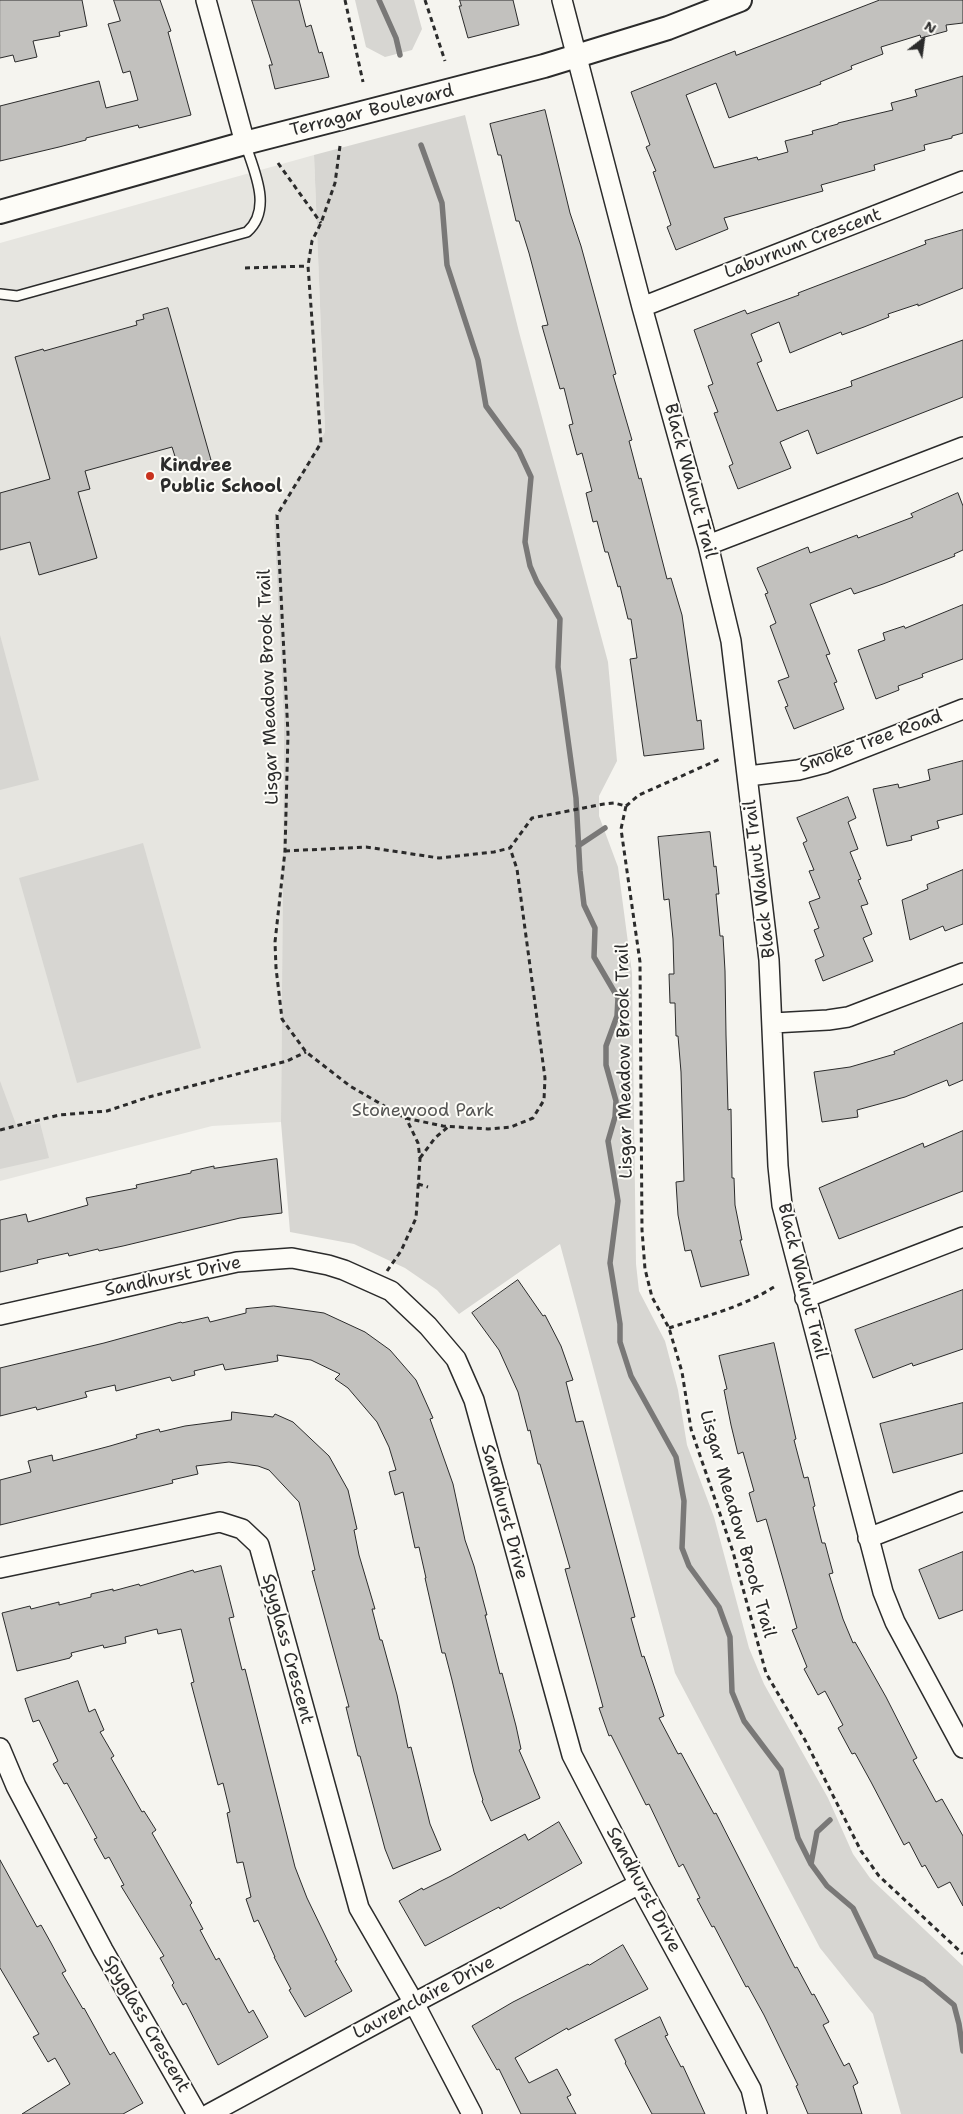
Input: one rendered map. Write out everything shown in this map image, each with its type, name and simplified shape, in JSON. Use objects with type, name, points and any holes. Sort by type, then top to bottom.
[{"type":"street","points":[[206,0],[245,143]]},
{"type":"street","name":"Black Walnut Trail","points":[[562,0],[642,307],[708,544],[731,641],[770,960],[778,1166],[782,1205],[883,1592],[895,1622],[963,1748]]},
{"type":"street","name":"Terragar Boulevard","points":[[0,212],[245,143],[577,56],[668,28],[740,0]]},
{"type":"street","name":"Laburnum Crescent","points":[[642,307],[963,181]]},
{"type":"street","points":[[708,544],[963,447]]},
{"type":"street","name":"Smoke Tree Road","points":[[748,776],[798,770],[825,762],[963,709]]},
{"type":"street","points":[[773,1024],[848,1017],[963,973]]},
{"type":"street","points":[[805,1298],[963,1237]]},
{"type":"street","name":"Sandhurst Drive","points":[[0,1316],[237,1262],[292,1258],[328,1265],[391,1291],[428,1326],[456,1359],[474,1400],[572,1755],[751,2089],[757,2114]]},
{"type":"street","points":[[868,1538],[963,1501]]},
{"type":"street","name":"Spyglass Crescent","points":[[0,1568],[220,1522],[242,1529],[253,1538],[259,1545],[356,1901],[414,2003]]},
{"type":"street","name":"Spyglass Crescent","points":[[0,1748],[16,1786],[103,1950],[196,2114]]},
{"type":"street","name":"Laurenclaire Drive","points":[[209,2114],[640,1884]]},
{"type":"street","points":[[414,2003],[472,2114]]},
{"type":"lane","points":[[0,294],[17,296],[246,232],[254,226],[260,204],[255,173],[245,143]]},
{"type":"path","points":[[345,0],[363,82]]},
{"type":"path","points":[[425,0],[445,61]]},
{"type":"path","name":"Lisgar Meadow Brook Trail","points":[[340,146],[335,183],[322,223],[312,241],[308,266],[320,443],[277,515],[288,734],[286,851],[275,942],[276,968],[282,1019],[306,1052],[350,1086],[405,1118]]},
{"type":"path","points":[[278,163],[322,223]]},
{"type":"path","points":[[245,268],[308,266]]},
{"type":"path","points":[[286,851],[366,847],[439,858],[494,852],[510,848],[532,818],[549,813],[604,804],[626,806],[639,795],[722,758]]},
{"type":"path","name":"Lisgar Meadow Brook Trail","points":[[626,806],[621,829],[640,962],[642,1230],[645,1268],[652,1297],[668,1328],[682,1372],[691,1429],[733,1552],[766,1673],[805,1740],[861,1851],[879,1876],[963,1954]]},
{"type":"path","points":[[405,1118],[448,1126],[488,1129],[512,1127],[533,1118],[544,1100],[545,1078],[517,869],[510,848]]},
{"type":"path","points":[[0,1130],[59,1115],[106,1111],[148,1097],[287,1061],[306,1052]]},
{"type":"path","points":[[376,1284],[402,1251],[416,1218],[420,1159],[418,1143],[405,1118]]},
{"type":"path","points":[[420,1159],[434,1138],[448,1126]]},
{"type":"path","points":[[418,1184],[428,1187]]},
{"type":"path","points":[[668,1328],[725,1310],[758,1297],[777,1285]]},
{"type":"shaded area","name":"Kindree Public School","points":[[314,155],[325,432],[274,521],[284,721],[281,1122],[212,1126],[0,1181],[0,243]]},
{"type":"green space","points":[[355,0],[414,0],[422,29],[412,50],[385,57],[366,47]]},
{"type":"green space","name":"Stonewood Park","points":[[465,115],[519,332],[608,662],[617,761],[599,796],[599,816],[618,867],[632,973],[636,1264],[639,1291],[665,1341],[678,1390],[687,1445],[714,1517],[749,1648],[764,1684],[828,1798],[853,1854],[870,1878],[963,1966],[963,2114],[901,2114],[873,2014],[820,1948],[675,1673],[560,1244],[459,1314],[437,1290],[405,1268],[354,1244],[290,1232],[281,1122],[284,721],[274,520],[325,432],[314,155]]},
{"type":"green space","points":[[0,635],[39,780],[0,790]]},
{"type":"green space","points":[[143,843],[201,1048],[77,1083],[19,878]]},
{"type":"green space","points":[[0,1081],[17,1127],[40,1123],[49,1158],[0,1169]]},
{"type":"building","points":[[0,0],[82,0],[87,26],[59,32],[60,36],[33,41],[37,57],[15,62],[13,55],[0,58]]},
{"type":"building","points":[[114,0],[160,0],[171,31],[168,32],[191,115],[139,128],[138,125],[0,161],[0,106],[99,81],[106,108],[138,100],[130,71],[123,73],[108,24],[120,21]]},
{"type":"building","points":[[252,0],[299,0],[306,27],[311,25],[319,53],[322,52],[329,77],[275,89],[269,65],[272,65]]},
{"type":"building","points":[[460,0],[513,0],[519,25],[468,38],[459,6],[461,6]]},
{"type":"building","points":[[880,0],[963,0],[963,23],[946,25],[947,31],[921,38],[920,35],[881,47],[883,54],[851,66],[852,69],[820,82],[821,84],[729,118],[716,83],[686,95],[714,168],[757,157],[758,160],[788,152],[785,141],[813,134],[812,131],[838,123],[893,110],[891,103],[917,96],[915,90],[963,76],[963,133],[952,136],[952,138],[924,145],[925,150],[874,165],[875,170],[821,185],[823,191],[724,218],[728,229],[676,250],[667,227],[671,225],[653,172],[656,171],[646,147],[650,145],[631,92],[735,51],[736,55]]},
{"type":"building","points":[[545,110],[570,213],[581,246],[616,374],[613,375],[632,440],[629,441],[639,479],[641,478],[667,579],[671,578],[682,615],[697,721],[701,720],[704,749],[644,756],[630,659],[637,658],[631,619],[628,619],[620,586],[618,587],[608,552],[605,552],[597,521],[593,522],[586,493],[592,491],[582,453],[577,455],[569,425],[573,424],[564,388],[560,389],[542,326],[548,325],[529,253],[519,221],[516,221],[501,155],[498,155],[490,124]]},
{"type":"building","points":[[963,230],[963,288],[918,306],[918,304],[888,314],[889,317],[864,327],[842,335],[841,332],[790,353],[779,322],[751,334],[762,361],[757,363],[777,411],[852,386],[851,381],[963,340],[963,397],[817,454],[808,430],[780,442],[791,468],[738,489],[729,466],[733,464],[714,413],[718,412],[708,386],[713,384],[694,330],[745,310],[747,314],[799,295],[798,293],[926,244],[925,241]]},
{"type":"building","points":[[168,308],[211,460],[179,469],[172,447],[85,471],[90,489],[78,492],[97,558],[39,575],[30,542],[0,550],[0,493],[50,479],[15,357],[43,349],[44,351],[137,325],[136,321],[144,319],[143,315]]},
{"type":"building","points":[[958,493],[963,506],[963,550],[954,554],[955,556],[854,594],[851,588],[810,604],[830,654],[826,655],[837,682],[834,683],[844,709],[794,729],[785,707],[788,706],[778,681],[789,677],[770,626],[776,623],[765,594],[768,593],[757,568],[808,547],[810,553],[857,535],[858,538],[913,517],[911,514]]},
{"type":"building","points":[[963,605],[963,659],[922,674],[923,677],[898,686],[899,690],[876,699],[858,650],[885,640],[883,633],[904,626],[905,628]]},
{"type":"building","points":[[963,761],[963,814],[937,821],[939,828],[911,836],[912,840],[887,846],[873,789],[898,784],[899,788],[930,780],[928,770]]},
{"type":"building","points":[[848,797],[856,818],[848,822],[858,849],[850,852],[861,879],[858,880],[868,904],[861,906],[872,934],[863,938],[873,961],[823,981],[815,960],[824,956],[814,930],[819,928],[809,902],[820,898],[809,871],[814,870],[803,843],[807,841],[797,818]]},
{"type":"building","points":[[710,832],[719,894],[716,894],[720,936],[723,936],[728,1110],[731,1109],[732,1178],[734,1178],[735,1205],[742,1240],[740,1240],[749,1275],[701,1287],[691,1250],[685,1251],[678,1215],[676,1182],[684,1181],[681,1072],[678,1036],[676,1036],[675,1003],[670,1003],[669,974],[674,974],[673,939],[669,899],[664,900],[658,837]]},
{"type":"building","points":[[963,870],[963,924],[945,931],[943,926],[910,940],[902,900],[928,889],[927,885]]},
{"type":"building","points":[[963,1023],[963,1080],[949,1086],[947,1080],[905,1097],[857,1110],[858,1117],[822,1122],[814,1072],[850,1067],[895,1054],[894,1052]]},
{"type":"building","points":[[963,1131],[963,1191],[839,1239],[819,1188],[923,1143],[924,1147]]},
{"type":"building","points":[[277,1159],[282,1213],[240,1218],[99,1251],[98,1249],[69,1256],[68,1253],[37,1260],[38,1263],[0,1272],[0,1220],[26,1214],[28,1222],[88,1205],[86,1198],[137,1188],[136,1185],[191,1173],[191,1171],[214,1166],[214,1168]]},
{"type":"building","points":[[518,1280],[543,1316],[545,1315],[561,1346],[573,1380],[566,1382],[576,1422],[583,1421],[635,1617],[631,1618],[642,1657],[644,1656],[664,1716],[659,1718],[678,1754],[681,1753],[714,1814],[716,1813],[795,1968],[797,1967],[812,1995],[814,1994],[829,2022],[823,2025],[844,2066],[849,2063],[858,2083],[853,2086],[862,2114],[808,2114],[796,2086],[798,2085],[764,2015],[748,1986],[746,1987],[714,1926],[712,1927],[697,1899],[700,1898],[683,1864],[679,1867],[649,1804],[646,1805],[611,1735],[609,1736],[599,1708],[603,1707],[565,1569],[570,1568],[518,1392],[499,1350],[472,1313]]},
{"type":"building","points":[[963,1290],[963,1349],[913,1366],[912,1363],[873,1378],[855,1330]]},
{"type":"building","points":[[274,1306],[324,1313],[365,1332],[390,1350],[416,1380],[433,1418],[430,1419],[453,1484],[465,1540],[474,1566],[500,1674],[502,1673],[516,1726],[521,1749],[519,1750],[540,1798],[491,1821],[482,1801],[445,1653],[442,1653],[419,1547],[415,1548],[403,1492],[395,1495],[389,1472],[396,1470],[389,1447],[377,1422],[348,1388],[335,1379],[340,1374],[311,1360],[277,1355],[278,1361],[225,1370],[223,1364],[194,1371],[195,1375],[172,1381],[170,1377],[116,1391],[115,1385],[85,1392],[87,1397],[37,1410],[36,1407],[0,1416],[0,1368],[181,1322],[208,1317],[210,1322],[246,1313],[246,1309]]},
{"type":"building","points":[[774,1343],[796,1439],[794,1440],[804,1478],[808,1477],[822,1543],[825,1543],[833,1573],[829,1574],[843,1619],[853,1643],[855,1642],[886,1697],[917,1758],[913,1760],[936,1802],[942,1799],[963,1836],[963,1906],[950,1882],[938,1888],[925,1865],[922,1867],[909,1842],[904,1845],[855,1753],[852,1754],[838,1728],[843,1725],[825,1691],[818,1695],[804,1669],[807,1667],[792,1630],[797,1628],[766,1519],[757,1522],[749,1493],[754,1491],[743,1452],[738,1454],[724,1390],[727,1389],[719,1356]]},
{"type":"building","points":[[963,1403],[963,1453],[893,1473],[880,1424]]},
{"type":"building","points":[[232,1412],[273,1417],[275,1414],[293,1422],[329,1456],[348,1490],[357,1529],[354,1530],[359,1555],[375,1609],[372,1609],[380,1640],[382,1640],[397,1695],[408,1748],[411,1747],[430,1824],[441,1850],[393,1869],[385,1849],[360,1756],[358,1756],[346,1707],[349,1707],[312,1571],[315,1570],[299,1502],[269,1470],[258,1466],[229,1462],[196,1466],[198,1474],[172,1480],[173,1483],[0,1525],[0,1480],[31,1472],[28,1461],[52,1455],[53,1461],[137,1438],[136,1435],[159,1429],[160,1432],[185,1426],[231,1420]]},
{"type":"building","points":[[963,1552],[963,1610],[939,1619],[919,1570]]},
{"type":"building","points":[[221,1566],[234,1617],[229,1618],[242,1670],[245,1669],[295,1867],[307,1898],[337,1960],[335,1961],[352,1991],[305,2017],[289,1990],[291,1989],[274,1957],[258,1920],[254,1922],[246,1899],[251,1897],[243,1862],[237,1863],[227,1813],[230,1812],[223,1783],[218,1785],[191,1683],[194,1682],[181,1629],[158,1634],[157,1629],[125,1637],[126,1643],[104,1648],[103,1645],[71,1653],[72,1656],[70,1658],[17,1671],[2,1613],[30,1606],[31,1609],[59,1602],[59,1605],[91,1597],[91,1594],[113,1589],[113,1591],[139,1584],[140,1586],[193,1570],[194,1572]]},
{"type":"building","points":[[78,1681],[89,1712],[95,1709],[104,1730],[100,1732],[114,1756],[111,1758],[142,1812],[144,1811],[156,1830],[152,1833],[192,1903],[190,1905],[203,1929],[200,1930],[216,1960],[219,1958],[249,2013],[253,2010],[268,2037],[218,2065],[186,2003],[183,2005],[172,1985],[174,1983],[160,1958],[164,1956],[121,1886],[124,1885],[109,1857],[105,1859],[94,1839],[97,1838],[67,1783],[64,1784],[53,1764],[58,1761],[39,1720],[33,1722],[25,1699]]},
{"type":"building","points":[[559,1822],[582,1863],[500,1909],[499,1907],[425,1946],[399,1901],[422,1888],[423,1890],[451,1876],[525,1834],[528,1840]]},
{"type":"building","points":[[0,1860],[37,1927],[41,1925],[66,1971],[62,1973],[110,2055],[114,2052],[143,2103],[123,2114],[22,2114],[70,2084],[55,2058],[48,2062],[33,2037],[39,2034],[0,1968]]},
{"type":"building","points":[[623,1945],[648,1989],[568,2030],[567,2028],[515,2058],[529,2083],[557,2069],[571,2095],[567,2097],[576,2114],[521,2114],[499,2069],[497,2070],[472,2026],[513,2002],[589,1965]]},
{"type":"building","points":[[660,2017],[668,2035],[665,2036],[681,2067],[683,2066],[705,2114],[652,2114],[625,2063],[615,2040]]},
{"type":"waterway","points":[[379,0],[396,38],[400,55]]},
{"type":"waterway","points":[[421,145],[442,203],[447,265],[478,360],[486,406],[519,451],[531,477],[525,542],[530,566],[537,582],[560,619],[558,667],[576,798],[584,905],[595,928],[594,957],[618,998],[617,1016],[606,1046],[606,1065],[616,1101],[615,1117],[608,1141],[618,1201],[610,1263],[620,1324],[620,1342],[631,1376],[676,1457],[684,1501],[682,1548],[689,1566],[719,1607],[730,1637],[732,1692],[744,1721],[781,1770],[798,1838],[811,1864],[827,1886],[853,1908],[876,1956],[924,1980],[954,2005],[963,2051]]},
{"type":"waterway","points":[[578,846],[605,828]]},
{"type":"waterway","points":[[811,1864],[817,1832],[830,1820]]},
{"type":"place","name":"Kindree Public School","points":[[150,476]]}]
